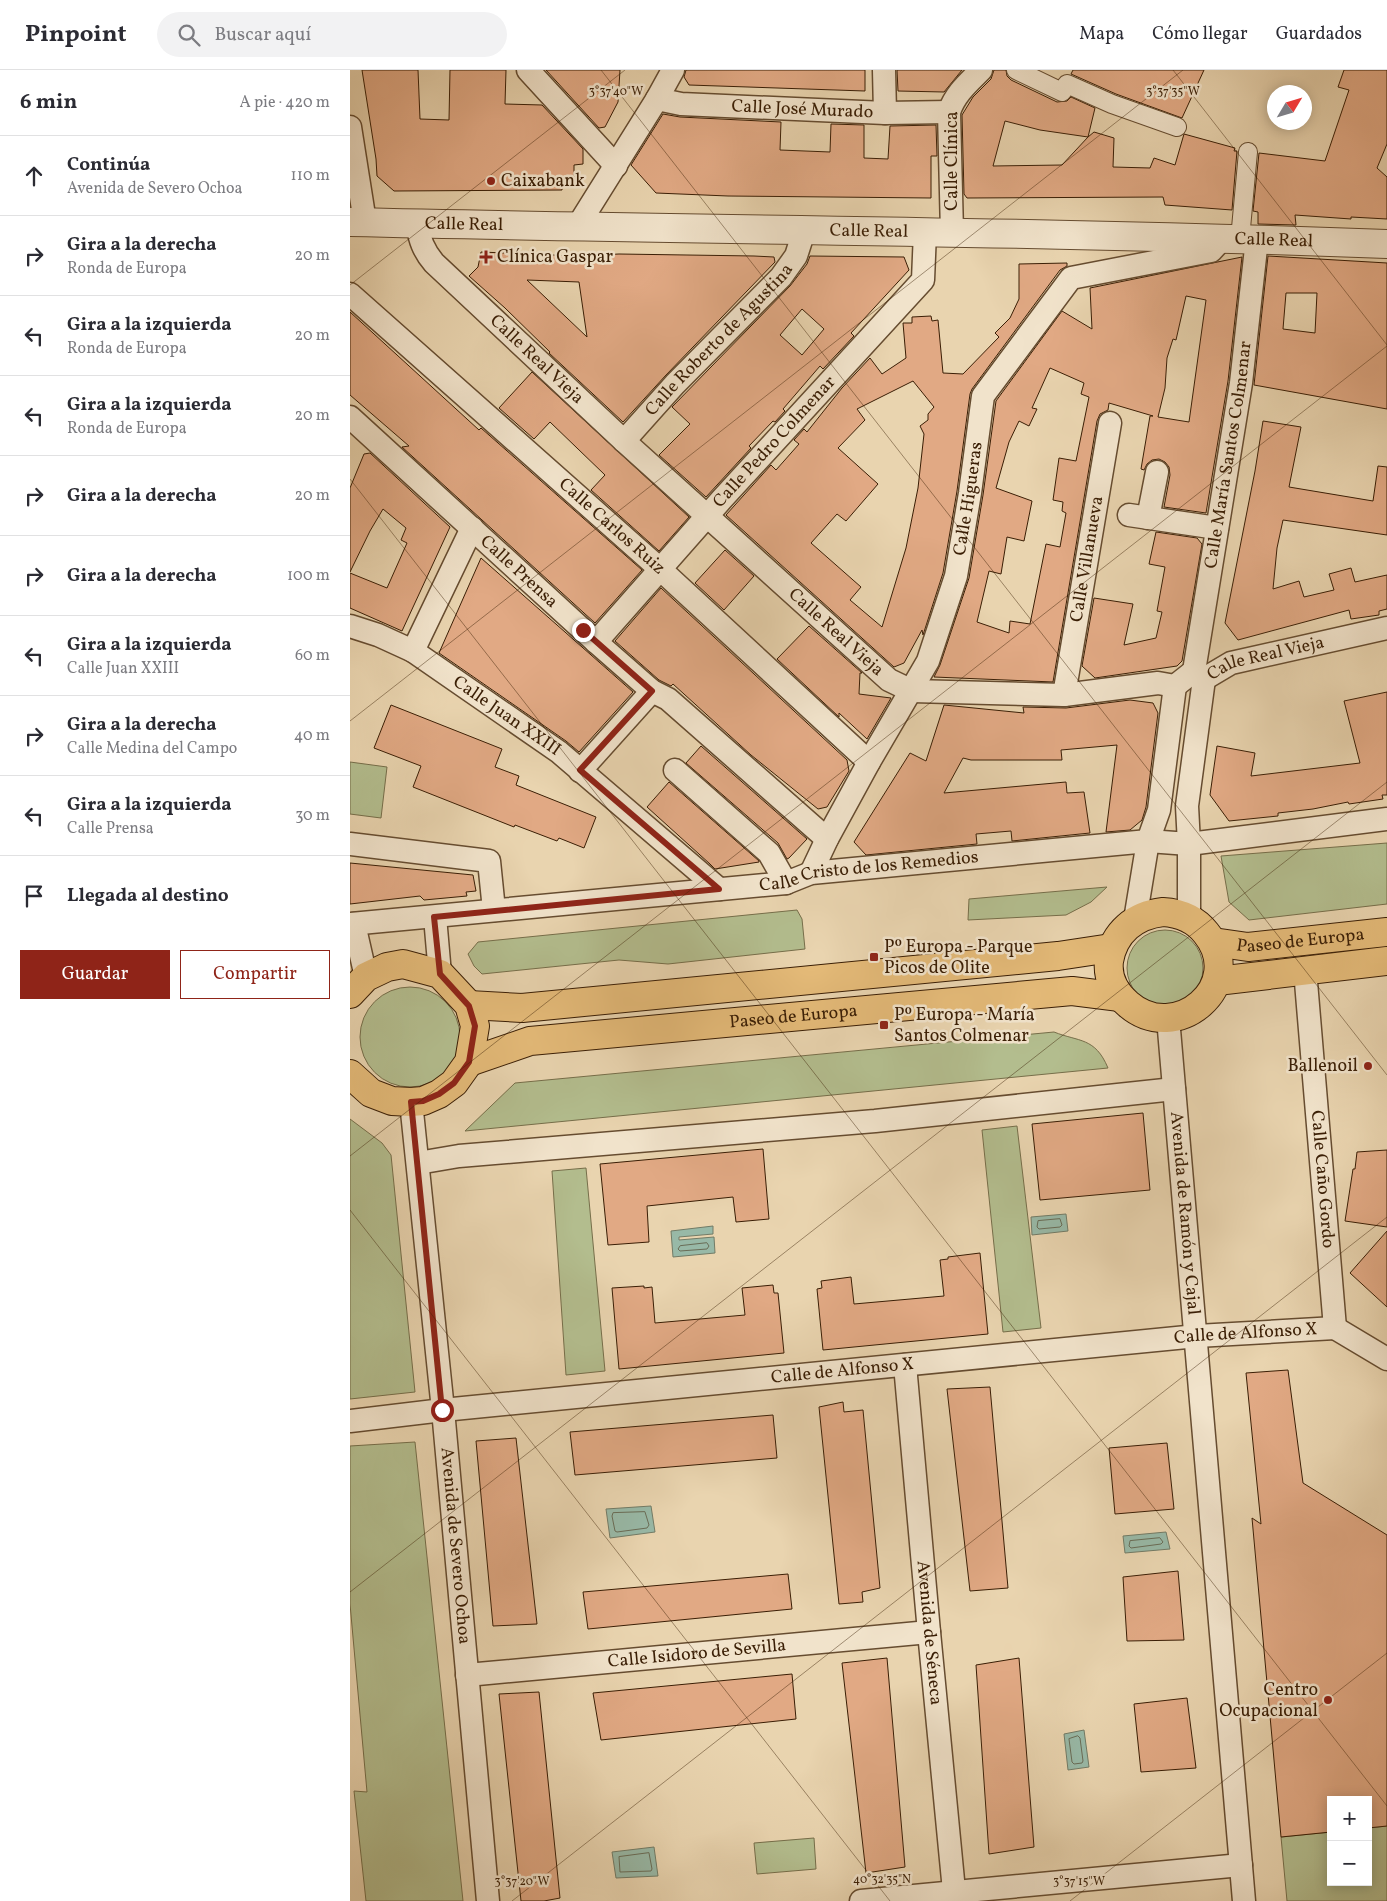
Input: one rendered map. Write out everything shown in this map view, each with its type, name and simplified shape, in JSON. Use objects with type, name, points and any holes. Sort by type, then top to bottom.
[{"type":"main road","points":[[1163,912],[1176,913],[1189,918],[1202,928],[1213,942],[1219,962],[1217,981],[1208,997],[1195,1010],[1168,1018],[1148,1016],[1132,1008],[1120,997],[1112,984],[1108,969],[1111,948],[1121,933],[1135,920],[1163,912]]},
{"type":"main road","name":"Paseo de Europa","points":[[1213,942],[1248,947],[1387,932]]},
{"type":"main road","name":"Paseo de Europa","points":[[469,1006],[522,1008],[1058,956],[1111,948]]},
{"type":"main road","name":"Paseo de Europa","points":[[1217,981],[1387,961]]},
{"type":"main road","points":[[350,1074],[371,1093],[392,1101],[423,1101],[439,1094],[454,1083],[469,1062],[475,1026],[469,1006],[440,974],[403,964],[387,967],[358,985]]},
{"type":"main road","name":"Paseo de Europa","points":[[469,1062],[530,1041],[1072,992],[1120,997]]},
{"type":"street","points":[[528,70],[616,166]]},
{"type":"street","points":[[577,227],[673,70]]},
{"type":"street","points":[[884,70],[884,113]]},
{"type":"street","name":"Calle Clínica","points":[[952,233],[949,112],[953,101],[962,88],[981,70]]},
{"type":"street","points":[[1016,70],[1062,92],[1067,84],[1112,104],[1177,126]]},
{"type":"street","name":"Calle José Murado","points":[[657,99],[681,104],[884,113],[949,112]]},
{"type":"street","points":[[350,127],[358,222]]},
{"type":"street","points":[[1240,239],[1248,152]]},
{"type":"street","name":"Calle Real","points":[[358,222],[925,232],[1387,244]]},
{"type":"street","name":"Calle Real Vieja","points":[[418,224],[420,243],[434,264],[624,441],[889,680],[912,692],[1064,695],[1158,683],[1175,686],[1231,663],[1387,628]]},
{"type":"street","name":"Calle Roberto de Agustina","points":[[624,441],[675,384],[781,277],[796,256],[804,231]]},
{"type":"street","name":"Calle Pedro Colmenar","points":[[596,642],[708,515],[923,280],[925,232]]},
{"type":"street","name":"Calle María Santos Colmenar","points":[[1189,918],[1188,806],[1199,675],[1218,528],[1241,383],[1240,239]]},
{"type":"street","name":"Calle Higueras","points":[[811,873],[827,839],[928,661],[956,576],[970,493],[983,396],[1071,278],[1211,251],[1240,239]]},
{"type":"street","name":"Calle Carlos Ruiz","points":[[350,294],[660,569],[870,762]]},
{"type":"street","name":"Calle Prensa","points":[[351,423],[472,528],[652,691],[668,699],[827,839]]},
{"type":"street","name":"Calle Villanueva","points":[[1064,695],[1110,423]]},
{"type":"street","points":[[1157,472],[1138,516],[1218,528]]},
{"type":"street","points":[[413,651],[472,528]]},
{"type":"street","name":"Calle Juan XXIII","points":[[350,626],[378,635],[413,651],[559,752],[719,889]]},
{"type":"street","points":[[1135,920],[1148,841],[1159,810],[1175,686]]},
{"type":"street","points":[[580,770],[652,691]]},
{"type":"street","points":[[675,770],[769,853],[786,883]]},
{"type":"street","name":"Calle Cristo de los Remedios","points":[[352,924],[786,883],[811,873],[1148,841],[1189,844],[1387,819]]},
{"type":"street","points":[[350,844],[489,861],[494,910]]},
{"type":"street","points":[[434,917],[440,974]]},
{"type":"street","points":[[352,924],[358,985]]},
{"type":"street","name":"Calle Caño Gordo","points":[[1305,970],[1335,1328]]},
{"type":"street","name":"Avenida de Ramón y Cajal","points":[[1168,1018],[1244,1901]]},
{"type":"street","points":[[418,1163],[459,1156],[875,1121],[1174,1089]]},
{"type":"street","name":"Avenida de Severo Ochoa","points":[[411,1102],[488,1901]]},
{"type":"street","points":[[1335,1328],[1387,1359]]},
{"type":"street","name":"Calle de Alfonso X","points":[[350,1421],[442,1410],[1196,1336],[1335,1328]]},
{"type":"street","name":"Avenida de Séneca","points":[[905,1365],[955,1897]]},
{"type":"street","name":"Calle Isidoro de Sevilla","points":[[467,1675],[929,1632]]},
{"type":"street","points":[[861,1901],[955,1897],[1241,1865]]},
{"type":"shaded area","points":[[350,762],[387,767],[381,818],[350,814]]},
{"type":"shaded area","points":[[1387,843],[1387,904],[1249,920],[1229,902],[1221,856]]},
{"type":"shaded area","points":[[1107,887],[1091,902],[1066,915],[968,920],[969,899]]},
{"type":"shaded area","points":[[797,910],[802,919],[805,949],[668,964],[619,960],[482,974],[474,966],[468,954],[478,942]]},
{"type":"shaded area","points":[[1165,930],[1179,933],[1192,941],[1200,954],[1203,968],[1200,982],[1192,995],[1179,1003],[1165,1006],[1151,1003],[1138,995],[1130,982],[1127,968],[1130,954],[1138,941],[1151,933]]},
{"type":"shaded area","points":[[400,987],[420,987],[429,990],[446,1001],[457,1018],[460,1027],[460,1047],[457,1056],[446,1073],[429,1084],[420,1087],[400,1087],[382,1079],[368,1065],[360,1047],[360,1027],[368,1009],[382,995]]},
{"type":"shaded area","points":[[1054,1032],[1086,1042],[1092,1046],[1098,1051],[1108,1068],[465,1131],[515,1083]]},
{"type":"shaded area","points":[[350,1119],[382,1143],[391,1155],[415,1392],[350,1399]]},
{"type":"shaded area","points":[[1017,1126],[1041,1328],[1003,1332],[982,1130]]},
{"type":"shaded area","points":[[586,1168],[605,1371],[566,1375],[552,1171]]},
{"type":"shaded area","points":[[415,1442],[463,1901],[366,1901],[354,1791],[367,1792],[350,1604],[350,1446]]},
{"type":"shaded area","points":[[1387,1826],[1387,1901],[1287,1901],[1281,1837],[1327,1832],[1327,1886],[1372,1886],[1372,1828]]},
{"type":"shaded area","points":[[814,1838],[816,1869],[757,1874],[754,1843]]},
{"type":"water","points":[[1066,1214],[1068,1231],[1032,1235],[1031,1217]]},
{"type":"water","points":[[713,1226],[713,1234],[679,1237],[679,1240],[714,1237],[715,1253],[673,1257],[671,1231]]},
{"type":"water","points":[[651,1506],[655,1532],[610,1538],[606,1509]]},
{"type":"water","points":[[1166,1532],[1170,1549],[1125,1553],[1123,1536]]},
{"type":"water","points":[[1084,1730],[1089,1767],[1068,1770],[1064,1734]]},
{"type":"water","points":[[654,1847],[658,1876],[616,1878],[612,1852]]},
{"type":"building","points":[[362,70],[418,70],[420,119],[449,120],[450,70],[506,70],[505,104],[542,105],[583,149],[583,164],[574,165],[574,180],[568,180],[569,185],[562,185],[562,190],[394,191],[377,176]]},
{"type":"building","points":[[546,70],[620,70],[618,102],[605,127],[599,128]]},
{"type":"building","points":[[686,70],[865,70],[865,91],[689,85],[684,77]]},
{"type":"building","points":[[897,70],[962,70],[944,92],[898,91]]},
{"type":"building","points":[[994,70],[1006,70],[1007,76],[1011,80],[1057,102],[1067,101],[1071,97],[1095,108],[1088,137],[1094,132],[1114,138],[1113,167],[1150,168],[1154,158],[1175,165],[1184,134],[1235,148],[1234,151],[1237,151],[1232,210],[1165,205],[1163,197],[967,198],[964,194],[962,115],[973,97],[991,79]],"holes":[[[1005,121],[1040,130],[1088,137],[1062,165],[993,166]]]},
{"type":"building","points":[[1073,70],[1204,70],[1182,118],[1116,94],[1071,74]]},
{"type":"building","points":[[1344,70],[1387,70],[1387,144],[1377,168],[1387,177],[1387,219],[1351,217],[1351,219],[1295,215],[1296,225],[1258,224],[1258,212],[1253,211],[1259,153],[1325,161],[1349,90],[1338,87]]},
{"type":"building","points":[[663,114],[680,117],[781,122],[780,150],[830,152],[831,124],[864,125],[864,158],[888,159],[890,126],[936,125],[937,156],[931,156],[931,198],[728,196],[656,193],[631,165]]},
{"type":"building","points":[[481,252],[575,256],[619,254],[754,256],[774,257],[775,262],[623,422],[549,353],[505,308],[469,276],[478,267]],"holes":[[[527,280],[579,282],[587,337]]]},
{"type":"building","points":[[810,256],[904,257],[909,270],[851,333],[854,336],[823,369],[820,366],[783,409],[785,411],[749,446],[751,448],[706,497],[659,455],[690,424],[672,407],[790,286],[807,264]],"holes":[[[802,309],[824,329],[802,355],[780,335]]]},
{"type":"building","points":[[1268,256],[1387,263],[1387,409],[1254,385]],"holes":[[[1286,293],[1317,293],[1315,333],[1283,329]]]},
{"type":"building","points":[[1242,257],[1228,381],[1206,513],[1164,507],[1170,475],[1169,467],[1159,459],[1152,460],[1144,470],[1141,469],[1150,416],[1153,416],[1109,403],[1108,410],[1100,414],[1097,421],[1053,682],[934,677],[940,665],[969,578],[996,401],[1062,311],[1092,329],[1090,288]],"holes":[[[1186,296],[1206,300],[1189,422],[1158,417],[1165,388],[1167,358],[1173,339],[1176,340]],[[1050,368],[1084,383],[1081,394],[1089,397],[1076,461],[1059,458],[1053,500],[1063,502],[1062,511],[1066,513],[1060,547],[1046,544],[1030,624],[1010,621],[1009,633],[977,622],[989,571],[1001,574],[1007,537],[1024,541],[1032,501],[996,488],[1009,442],[1019,421],[1029,426],[1037,409],[1032,408]]]},
{"type":"building","points":[[1067,263],[1067,266],[1060,270],[972,389],[943,573],[923,635],[922,630],[904,663],[894,667],[726,515],[771,465],[776,470],[799,444],[794,440],[804,429],[807,432],[842,388],[870,358],[882,374],[906,358],[903,323],[912,323],[912,317],[931,316],[932,321],[938,320],[943,373],[963,374],[999,337],[995,333],[1010,318],[1019,299],[1019,264]],"holes":[[[913,381],[934,407],[928,414],[928,420],[920,426],[924,434],[918,488],[906,548],[882,627],[850,600],[861,587],[811,543],[837,514],[846,521],[878,484],[838,448],[865,420],[857,409]]]},
{"type":"building","points":[[350,312],[479,430],[481,428],[642,570],[595,623],[402,447],[409,446],[350,395]]},
{"type":"building","points":[[532,372],[689,517],[659,551],[591,490],[605,475],[550,422],[534,439],[499,408]]},
{"type":"building","points":[[1263,421],[1301,427],[1289,487],[1373,501],[1378,466],[1387,467],[1387,535],[1283,520],[1277,548],[1273,589],[1299,581],[1304,597],[1334,590],[1329,574],[1351,568],[1355,582],[1387,575],[1387,609],[1379,611],[1379,615],[1351,619],[1349,610],[1238,640],[1225,623]]},
{"type":"building","points":[[370,453],[450,527],[402,631],[350,608],[350,573],[387,588],[407,543],[401,540],[406,528],[383,509],[350,572],[350,488],[364,454]]},
{"type":"building","points":[[1156,532],[1197,538],[1202,544],[1182,661],[1177,666],[1095,678],[1082,666],[1094,598],[1133,604],[1124,645],[1156,638],[1162,612],[1157,611],[1165,567],[1149,564]]},
{"type":"building","points":[[725,550],[754,576],[724,610],[695,583]]},
{"type":"building","points":[[481,558],[633,692],[579,752],[439,653]]},
{"type":"building","points":[[661,588],[847,760],[849,771],[827,807],[818,809],[751,755],[673,684],[671,686],[659,680],[615,641]]},
{"type":"building","points":[[809,626],[862,673],[860,673],[859,694],[891,698],[867,739],[839,713],[839,717],[777,659]]},
{"type":"building","points":[[1387,692],[1387,795],[1382,795],[1383,799],[1349,804],[1348,802],[1278,813],[1278,816],[1229,821],[1210,795],[1217,746],[1255,753],[1251,776],[1360,763],[1344,701]]},
{"type":"building","points":[[1130,700],[1153,703],[1158,713],[1146,807],[1142,820],[1130,830],[1106,832],[1117,745],[1061,750],[1062,760],[971,760],[963,758],[944,793],[1066,782],[1067,793],[1084,792],[1090,833],[1012,841],[1011,831],[976,834],[977,844],[866,855],[854,842],[910,753],[926,761],[944,705],[1024,713],[1023,707],[1066,708]]},
{"type":"building","points":[[391,705],[502,749],[495,767],[519,776],[516,785],[596,817],[584,848],[559,838],[557,841],[515,825],[514,827],[413,787],[421,766],[374,748]]},
{"type":"building","points":[[701,746],[807,839],[789,858],[787,859],[778,843],[686,763]]},
{"type":"building","points":[[669,782],[759,862],[715,869],[647,807]]},
{"type":"building","points":[[350,863],[473,875],[476,891],[466,892],[467,896],[424,900],[420,896],[350,904]]},
{"type":"building","points":[[1143,1113],[1150,1190],[1040,1200],[1032,1124]]},
{"type":"building","points":[[763,1149],[769,1219],[736,1222],[733,1197],[647,1206],[649,1242],[608,1245],[600,1164]]},
{"type":"building","points":[[1387,1150],[1387,1227],[1345,1221],[1357,1152]]},
{"type":"building","points":[[1387,1231],[1387,1307],[1350,1273]]},
{"type":"building","points":[[980,1253],[988,1334],[823,1350],[817,1289],[822,1288],[821,1281],[851,1277],[854,1304],[944,1296],[940,1260],[948,1259],[948,1257]]},
{"type":"building","points":[[773,1285],[774,1293],[778,1293],[784,1353],[619,1369],[612,1288],[652,1287],[655,1323],[745,1315],[742,1288]]},
{"type":"building","name":"Centro Ocupacional","points":[[1288,1370],[1303,1483],[1387,1535],[1387,1826],[1372,1828],[1372,1796],[1327,1796],[1327,1832],[1281,1837],[1252,1518],[1261,1524],[1246,1373]]},
{"type":"building","points":[[990,1387],[1008,1588],[970,1591],[947,1389]]},
{"type":"building","points":[[843,1402],[844,1412],[863,1410],[880,1588],[862,1592],[863,1602],[839,1604],[819,1407]]},
{"type":"building","points":[[773,1415],[777,1458],[575,1475],[570,1432]]},
{"type":"building","points":[[516,1438],[537,1624],[493,1626],[476,1441]]},
{"type":"building","points":[[1167,1443],[1174,1509],[1115,1514],[1109,1448]]},
{"type":"building","points":[[1178,1571],[1184,1640],[1127,1641],[1123,1577]]},
{"type":"building","points":[[788,1574],[792,1609],[588,1629],[583,1592]]},
{"type":"building","points":[[887,1658],[905,1867],[866,1873],[842,1663]]},
{"type":"building","points":[[1019,1658],[1034,1847],[989,1854],[976,1665]]},
{"type":"building","points":[[792,1674],[796,1719],[601,1740],[593,1693]]},
{"type":"building","points":[[539,1692],[560,1898],[544,1901],[521,1901],[499,1694]]},
{"type":"building","points":[[1187,1698],[1196,1768],[1141,1772],[1134,1704]]},
{"type":"place","name":"Caixabank","points":[[491,181]]},
{"type":"place","name":"Clínica Gaspar","points":[[486,257]]},
{"type":"place","name":"Pº Europa - Parque Picos de Olite","points":[[874,957]]},
{"type":"place","name":"Pº Europa - María Santos Colmenar","points":[[884,1025]]},
{"type":"place","name":"Ballenoil","points":[[1368,1066]]},
{"type":"place","name":"Centro Ocupacional","points":[[1328,1700]]},
{"type":"route","points":[[442,1410],[411,1102],[423,1101],[439,1094],[454,1083],[469,1062],[475,1026],[469,1006],[440,974],[434,917],[719,889],[580,770],[652,691],[583,630]]}]
